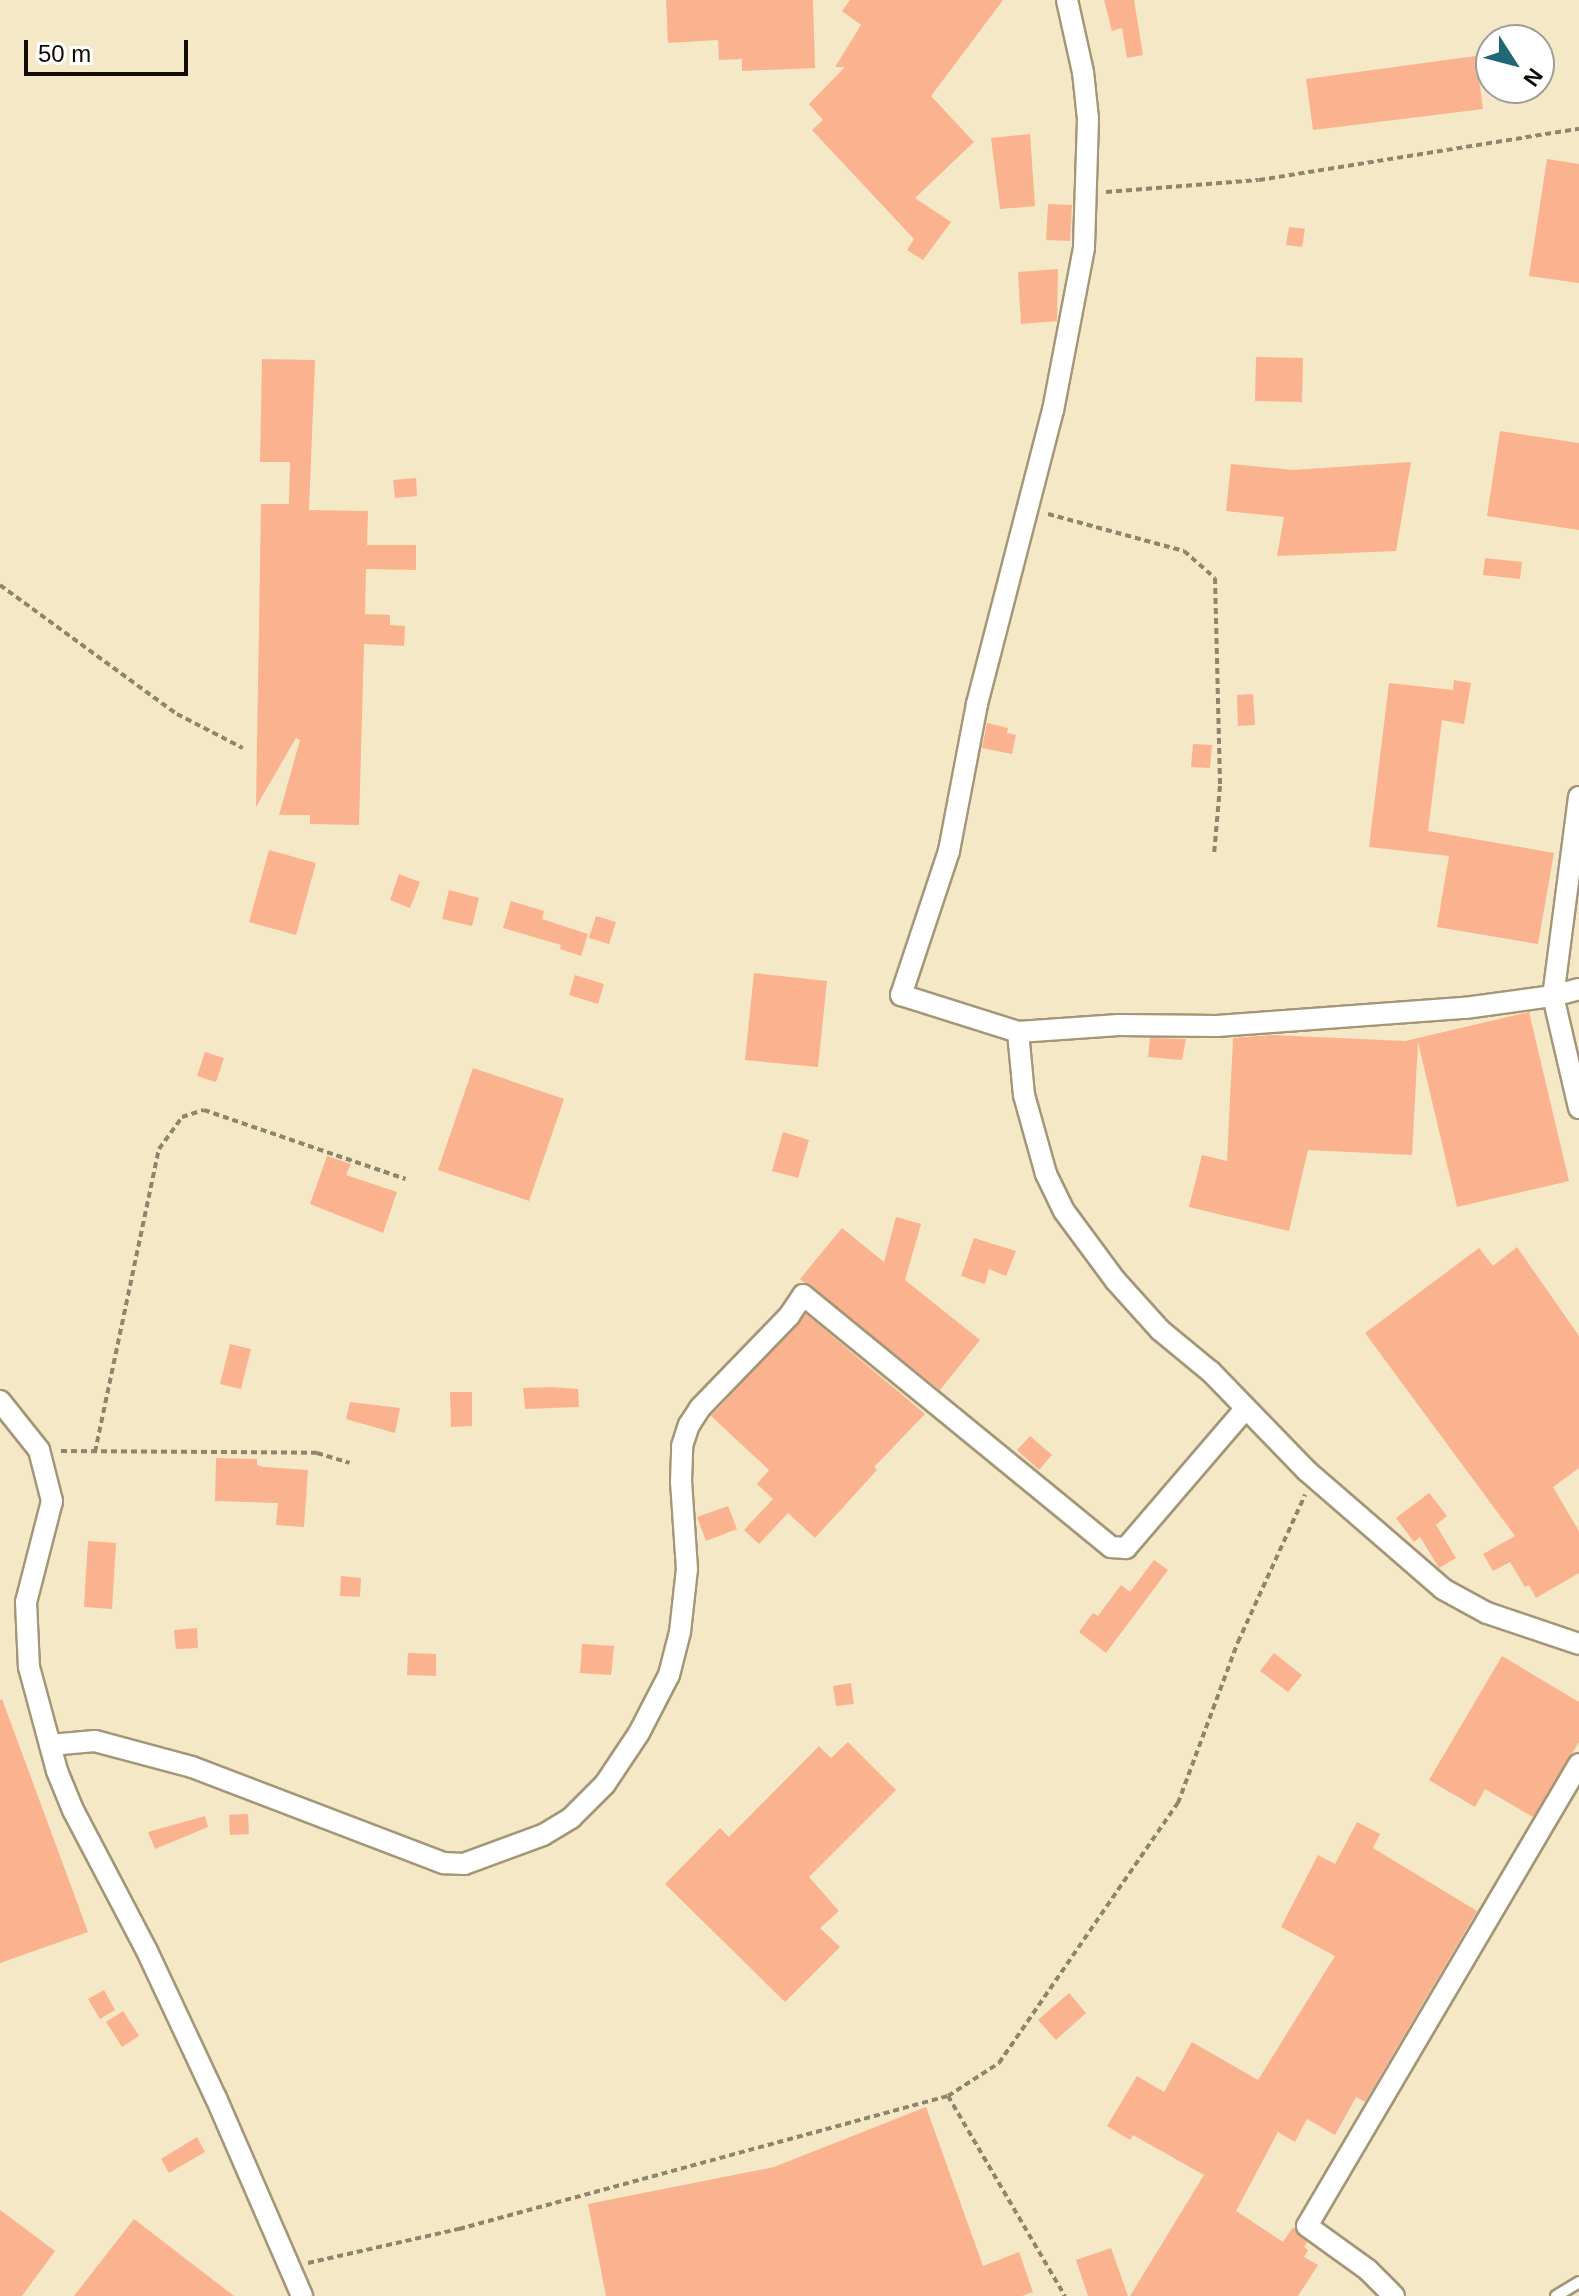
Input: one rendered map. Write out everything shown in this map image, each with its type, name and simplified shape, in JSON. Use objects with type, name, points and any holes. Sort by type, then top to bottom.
[{"type":"street","points":[[1067,0],[1083,72],[1088,119],[1084,248],[1066,349],[1030,510],[977,704],[949,851],[901,995],[1018,1032],[1119,1025],[1217,1026],[1465,1008],[1553,996],[1579,989]]},
{"type":"street","points":[[1579,797],[1553,996],[1579,1108]]},
{"type":"street","points":[[1018,1032],[1024,1095],[1035,1146],[1064,1211],[1115,1280],[1160,1330],[1211,1372],[1314,1476],[1443,1589],[1487,1613],[1579,1644]]},
{"type":"street","points":[[50,1745],[95,1741],[164,1759],[346,1823],[444,1863],[476,1861],[543,1835],[571,1818],[605,1784],[639,1733],[669,1675],[680,1632],[687,1569],[681,1482],[682,1446],[689,1425],[789,1316],[803,1295],[1111,1547],[1126,1548],[1245,1409]]},
{"type":"street","points":[[0,1401],[39,1450],[52,1501],[26,1602],[29,1667],[50,1745],[73,1810],[153,1964],[302,2296]]},
{"type":"street","points":[[1557,1637],[1579,1658]]},
{"type":"street","points":[[1394,2296],[1368,2270],[1307,2226],[1579,1764]]},
{"type":"lane","points":[[1558,2296],[1579,2282]]},
{"type":"path","points":[[1088,194],[1259,180],[1579,129]]},
{"type":"path","points":[[1030,510],[1184,551],[1215,578],[1220,786],[1214,854]]},
{"type":"path","points":[[0,585],[177,714],[243,748]]},
{"type":"path","points":[[95,1452],[159,1149],[182,1117],[204,1110],[406,1179]]},
{"type":"path","points":[[39,1450],[317,1453],[349,1463]]},
{"type":"path","points":[[290,2267],[459,2229],[948,2096],[999,2063],[1178,1803],[1238,1642],[1314,1476]]},
{"type":"path","points":[[948,2096],[1065,2296]]},
{"type":"building","points":[[666,0],[813,0],[815,68],[742,71],[742,59],[719,60],[718,40],[668,43]]},
{"type":"building","points":[[850,0],[1003,0],[931,96],[974,142],[915,198],[951,222],[923,260],[907,250],[914,239],[812,130],[823,120],[809,104],[845,67],[835,67],[861,25],[842,11]]},
{"type":"building","points":[[1104,0],[1134,0],[1143,55],[1127,58],[1122,28],[1112,31]]},
{"type":"building","points":[[1475,56],[1475,104],[1482,104],[1483,109],[1313,130],[1306,79]]},
{"type":"building","points":[[1030,134],[1035,206],[1000,209],[991,138]]},
{"type":"building","points":[[1547,159],[1579,164],[1579,283],[1529,276]]},
{"type":"building","points":[[1048,204],[1072,205],[1070,241],[1046,240]]},
{"type":"building","points":[[1289,227],[1305,229],[1302,247],[1286,245]]},
{"type":"building","points":[[1058,269],[1057,321],[1021,324],[1018,272]]},
{"type":"building","points":[[1256,357],[1303,358],[1302,402],[1255,401]]},
{"type":"building","points":[[262,359],[315,360],[309,510],[368,511],[367,545],[416,545],[416,570],[366,569],[365,614],[390,615],[390,625],[405,626],[404,646],[364,644],[359,825],[310,824],[310,815],[279,815],[300,740],[296,738],[256,807],[261,504],[289,504],[290,462],[260,462]]},
{"type":"building","points":[[1500,431],[1579,443],[1579,530],[1487,516]]},
{"type":"building","points":[[1411,462],[1396,551],[1277,556],[1284,517],[1226,511],[1231,464],[1293,470]]},
{"type":"building","points":[[416,478],[417,496],[395,498],[393,480]]},
{"type":"building","points":[[1485,558],[1522,562],[1520,579],[1483,575]]},
{"type":"building","points":[[1454,680],[1471,683],[1464,724],[1442,720],[1428,831],[1554,853],[1538,944],[1437,927],[1449,856],[1369,847],[1389,683],[1453,690]]},
{"type":"building","points":[[1253,694],[1255,725],[1238,726],[1237,695]]},
{"type":"building","points":[[987,723],[1008,728],[1007,733],[1016,735],[1012,754],[982,748]]},
{"type":"building","points":[[1193,744],[1212,745],[1210,768],[1191,767]]},
{"type":"building","points":[[269,850],[316,863],[296,935],[249,922]]},
{"type":"building","points":[[399,874],[420,882],[410,908],[390,900]]},
{"type":"building","points":[[449,890],[479,898],[472,926],[442,919]]},
{"type":"building","points":[[511,901],[544,911],[542,919],[588,934],[581,956],[560,949],[561,945],[503,928]]},
{"type":"building","points":[[596,916],[616,922],[609,944],[589,938]]},
{"type":"building","points":[[754,973],[827,981],[818,1067],[745,1060]]},
{"type":"building","points":[[575,975],[604,984],[598,1004],[569,995]]},
{"type":"building","points":[[1529,1012],[1569,1181],[1457,1207],[1418,1042],[1412,1155],[1308,1150],[1289,1231],[1189,1207],[1202,1155],[1227,1161],[1233,1038],[1272,1035],[1405,1041]]},
{"type":"building","points":[[1150,1038],[1186,1039],[1182,1060],[1148,1057]]},
{"type":"building","points":[[205,1052],[224,1058],[216,1082],[197,1076]]},
{"type":"building","points":[[473,1068],[564,1099],[529,1201],[438,1170]]},
{"type":"building","points":[[783,1132],[809,1140],[798,1178],[772,1171]]},
{"type":"building","points":[[327,1156],[351,1164],[346,1175],[397,1192],[383,1233],[310,1204]]},
{"type":"building","points":[[896,1217],[921,1224],[905,1280],[980,1340],[940,1390],[800,1279],[842,1228],[884,1262]]},
{"type":"building","points":[[974,1238],[1016,1251],[1006,1276],[989,1269],[985,1284],[961,1276]]},
{"type":"building","points":[[1517,1247],[1579,1336],[1579,1468],[1553,1487],[1579,1531],[1579,1573],[1536,1598],[1529,1585],[1525,1587],[1510,1562],[1493,1571],[1483,1554],[1515,1536],[1365,1333],[1479,1248],[1493,1266]]},
{"type":"building","points":[[806,1314],[925,1414],[874,1467],[877,1470],[815,1538],[788,1513],[759,1544],[744,1530],[773,1499],[757,1484],[769,1470],[711,1416]]},
{"type":"building","points":[[230,1344],[251,1349],[241,1389],[220,1384]]},
{"type":"building","points":[[523,1388],[578,1389],[579,1407],[525,1409]]},
{"type":"building","points":[[450,1392],[472,1392],[472,1426],[451,1427]]},
{"type":"building","points":[[350,1402],[400,1408],[395,1433],[346,1419]]},
{"type":"building","points":[[1030,1436],[1052,1455],[1039,1470],[1017,1450]]},
{"type":"building","points":[[216,1458],[257,1459],[257,1465],[263,1467],[308,1470],[304,1527],[276,1525],[278,1503],[215,1501]]},
{"type":"building","points":[[1429,1493],[1447,1516],[1436,1525],[1456,1558],[1439,1568],[1420,1537],[1414,1542],[1396,1518]]},
{"type":"building","points":[[728,1506],[737,1529],[706,1541],[697,1517]]},
{"type":"building","points":[[88,1541],[116,1543],[112,1609],[84,1607]]},
{"type":"building","points":[[1154,1560],[1168,1570],[1106,1653],[1079,1632],[1093,1613],[1098,1616],[1121,1585],[1130,1592]]},
{"type":"building","points":[[341,1576],[361,1578],[360,1597],[340,1596]]},
{"type":"building","points":[[197,1628],[198,1648],[176,1649],[174,1630]]},
{"type":"building","points":[[582,1644],[614,1646],[611,1675],[580,1673]]},
{"type":"building","points":[[408,1653],[436,1654],[436,1676],[407,1675]]},
{"type":"building","points":[[1274,1653],[1302,1675],[1288,1692],[1260,1671]]},
{"type":"building","points":[[1502,1656],[1579,1702],[1579,1742],[1533,1817],[1485,1789],[1475,1807],[1429,1780]]},
{"type":"building","points":[[851,1683],[854,1704],[836,1706],[833,1686]]},
{"type":"building","points":[[0,1700],[88,1932],[0,1963]]},
{"type":"building","points":[[848,1742],[896,1790],[809,1877],[839,1911],[820,1928],[840,1947],[785,2002],[665,1884],[720,1828],[729,1837],[819,1746],[831,1758]]},
{"type":"building","points":[[248,1814],[249,1834],[230,1835],[229,1815]]},
{"type":"building","points":[[205,1816],[208,1827],[155,1849],[148,1832]]},
{"type":"building","points":[[1357,1822],[1380,1834],[1373,1848],[1477,1911],[1365,2102],[1356,2097],[1335,2135],[1307,2119],[1295,2142],[1278,2132],[1236,2211],[1283,2242],[1293,2227],[1307,2242],[1304,2247],[1308,2250],[1304,2257],[1318,2265],[1298,2296],[1130,2296],[1204,2175],[1133,2135],[1130,2140],[1107,2126],[1137,2076],[1164,2092],[1192,2042],[1258,2080],[1335,1956],[1281,1927],[1318,1855],[1335,1864]]},
{"type":"building","points":[[104,1990],[115,2010],[100,2019],[88,1999]]},
{"type":"building","points":[[1069,1993],[1086,2013],[1056,2040],[1038,2020]]},
{"type":"building","points":[[123,2011],[139,2036],[122,2047],[106,2022]]},
{"type":"building","points":[[926,2107],[983,2266],[1019,2252],[1033,2292],[1022,2296],[606,2296],[588,2204],[774,2167]]},
{"type":"building","points":[[197,2137],[205,2152],[169,2173],[161,2159]]},
{"type":"building","points":[[0,2210],[55,2251],[22,2296],[0,2296]]},
{"type":"building","points":[[134,2219],[234,2296],[74,2296]]},
{"type":"building","points":[[1111,2248],[1128,2296],[1088,2296],[1076,2260]]}]
